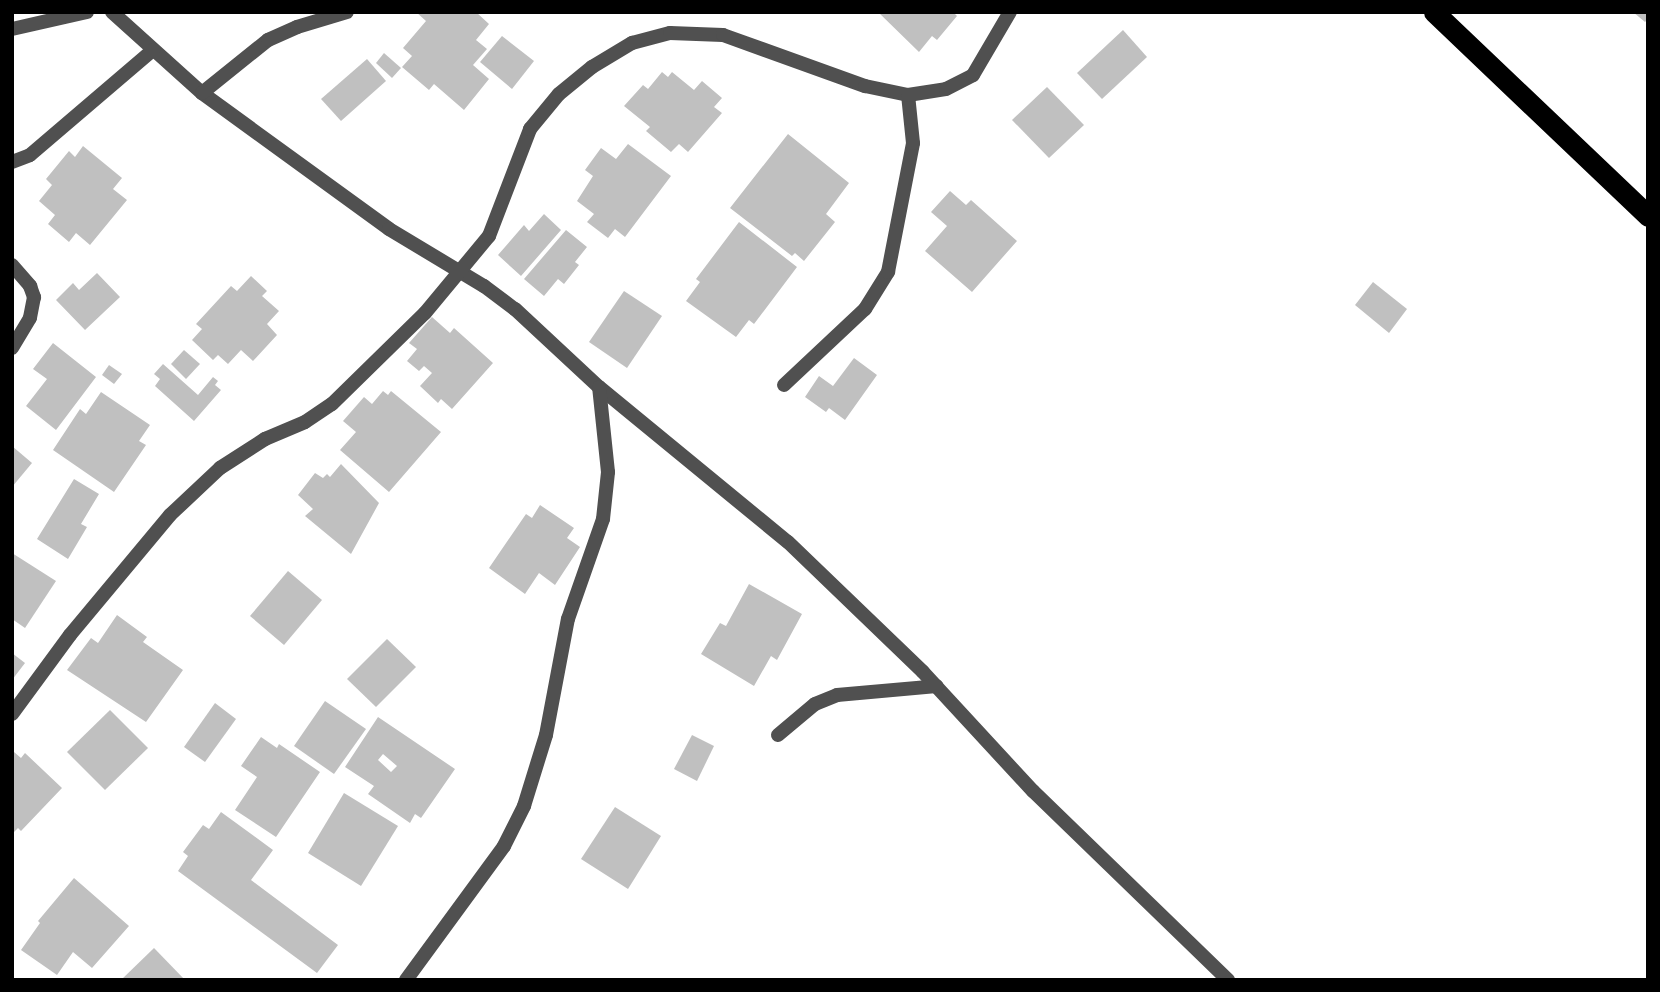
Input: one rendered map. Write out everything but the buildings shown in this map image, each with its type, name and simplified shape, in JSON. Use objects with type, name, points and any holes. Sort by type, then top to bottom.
[{"type":"highway","points":[[1434,12],[1644,206]]},
{"type":"street","points":[[12,29],[87,12]]},
{"type":"street","points":[[112,12],[202,93],[389,229],[484,286],[515,309],[599,387],[788,542],[937,686],[1033,791],[1228,980]]},
{"type":"street","points":[[202,93],[268,40],[297,27],[347,12]]},
{"type":"street","points":[[12,714],[70,635],[170,515],[220,468],[265,439],[305,422],[332,404],[393,347],[489,236],[530,129],[541,113],[592,66],[632,43],[670,33],[723,35],[865,86],[908,94],[946,89],[973,75],[1010,12]]},
{"type":"street","points":[[12,162],[30,155],[153,50]]},
{"type":"street","points":[[783,385],[864,309],[888,272],[913,142],[908,94]]},
{"type":"street","points":[[12,265],[30,286],[34,297],[30,318],[12,348]]},
{"type":"street","points":[[406,980],[503,846],[524,806],[546,735],[568,619],[603,519],[608,472],[599,387]]},
{"type":"street","points":[[778,735],[815,704],[837,695],[937,686]]}]
